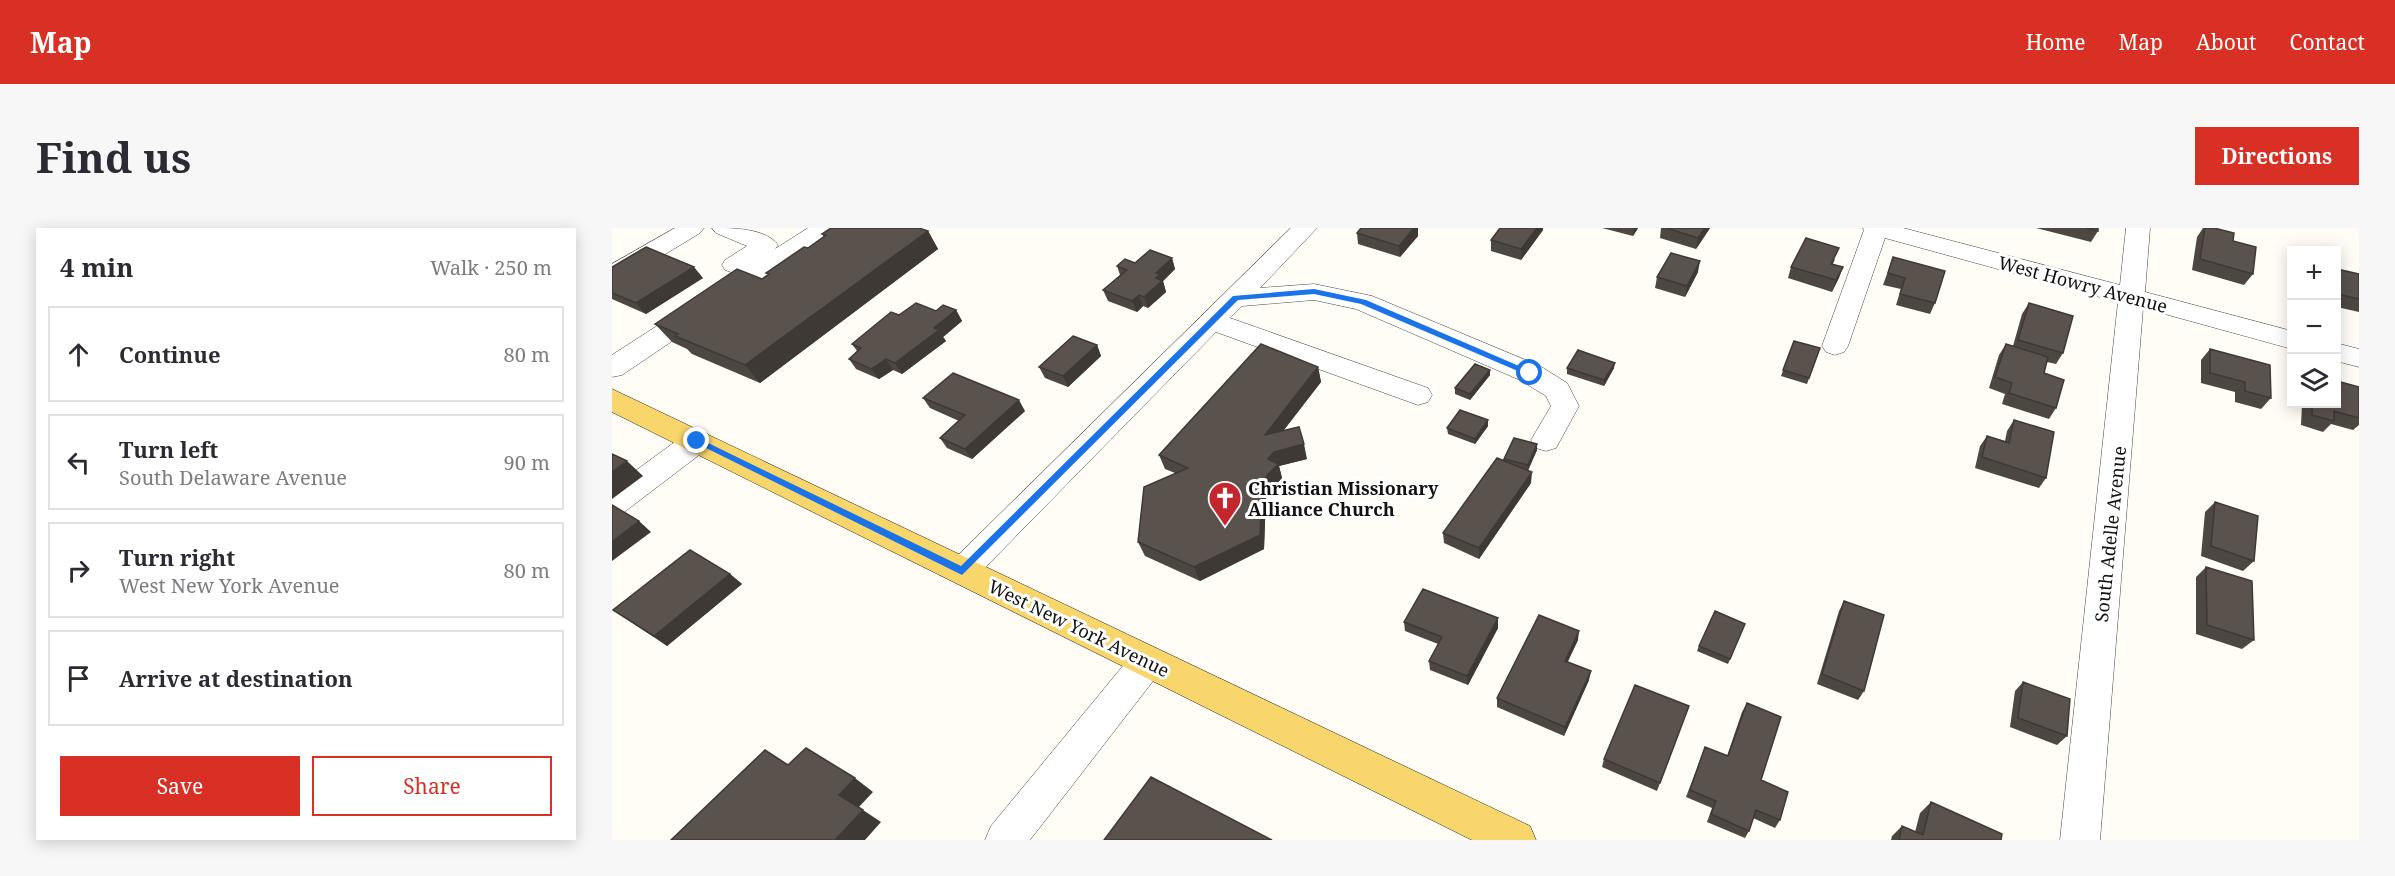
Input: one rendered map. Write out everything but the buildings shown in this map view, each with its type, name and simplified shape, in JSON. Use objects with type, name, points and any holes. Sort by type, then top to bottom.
[{"type":"main road","name":"West New York Avenue","points":[[612,399],[1515,840]]},
{"type":"street","points":[[612,275],[692,228]]},
{"type":"street","points":[[612,342],[766,245],[724,228]]},
{"type":"street","points":[[612,368],[824,228]]},
{"type":"street","points":[[962,571],[1305,228]]},
{"type":"street","points":[[1835,346],[1876,228]]},
{"type":"street","name":"West Howry Avenue","points":[[1876,228],[2287,339]]},
{"type":"street","name":"South Adelle Avenue","points":[[2080,840],[2138,228]]},
{"type":"street","points":[[1236,298],[1314,292],[1363,302],[1530,373],[1557,390],[1565,406],[1546,440]]},
{"type":"street","points":[[1212,321],[1418,395]]},
{"type":"street","points":[[2341,353],[2359,358]]},
{"type":"street","points":[[612,505],[697,441]]},
{"type":"street","points":[[1005,840],[1148,661]]},
{"type":"place","name":"Christian Missionary Alliance Church","points":[[1225,527]]},
{"type":"route","points":[[697,441],[962,571],[1236,298],[1314,292],[1363,302],[1530,373]]}]
